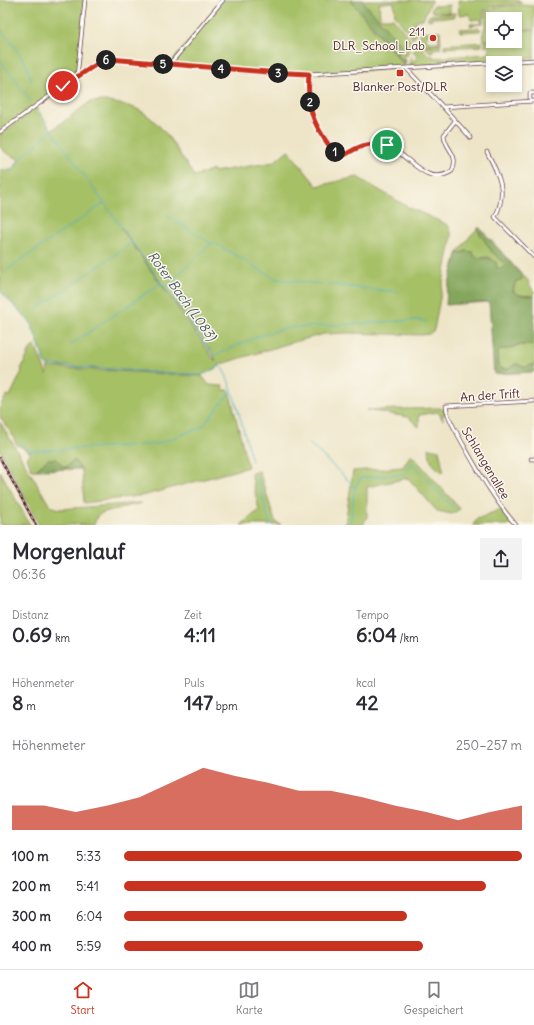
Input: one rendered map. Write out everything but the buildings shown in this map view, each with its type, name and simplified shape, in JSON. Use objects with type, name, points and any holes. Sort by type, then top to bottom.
[{"type":"street","points":[[78,77],[85,0]]},
{"type":"street","points":[[170,65],[223,0]]},
{"type":"street","points":[[0,132],[100,62],[109,59],[170,65],[309,74],[534,60]]},
{"type":"street","points":[[406,68],[471,138]]},
{"type":"street","points":[[309,74],[311,113],[313,120],[332,150],[340,157],[363,145],[375,143],[387,145],[395,149],[429,175],[446,175],[452,171],[455,161],[454,155],[446,144],[444,135],[455,121]]},
{"type":"street","points":[[443,107],[532,101],[530,93],[534,93]]},
{"type":"street","points":[[487,152],[498,176],[502,192],[501,200],[495,216],[534,257]]},
{"type":"street","name":"An der Trift","points":[[446,406],[534,401]]},
{"type":"street","name":"Schlangenallee","points":[[446,406],[448,415],[471,458],[502,508],[516,525]]},
{"type":"green space","points":[[0,0],[85,0],[77,77],[0,132]]},
{"type":"green space","points":[[223,0],[350,0],[406,68],[309,74],[169,65]]},
{"type":"green space","points":[[350,0],[362,0],[402,46],[402,49],[396,54],[400,59],[406,61],[405,65]]},
{"type":"green space","points":[[362,0],[432,0],[423,19],[415,20],[416,25],[421,24],[413,39],[395,15],[394,2],[379,3],[380,18],[393,18],[412,42],[407,56],[404,55],[403,58],[406,59],[406,61],[400,59],[396,54],[400,52],[402,48]]},
{"type":"green space","points":[[458,0],[519,0],[521,3],[487,7],[483,12],[483,23],[481,23],[481,19],[471,20],[470,14],[459,15]]},
{"type":"green space","points":[[450,5],[450,13],[433,12],[431,10],[433,6]]},
{"type":"green space","points":[[521,5],[534,6],[534,29],[522,30],[522,12],[486,12],[486,24],[485,13],[486,10]]},
{"type":"green space","points":[[455,13],[455,17],[431,18],[431,20],[427,19],[430,15]]},
{"type":"green space","points":[[486,24],[486,40],[484,41],[483,33]]},
{"type":"green space","points":[[460,29],[481,29],[480,31],[460,32]]},
{"type":"green space","points":[[534,30],[534,58],[522,59],[522,56],[486,56],[486,61],[418,66],[411,66],[409,64],[411,56],[412,60],[415,61],[418,54],[412,52],[413,49],[417,47],[422,47],[427,54],[433,56],[434,58],[489,54],[489,48],[522,48],[522,31]]},
{"type":"green space","points":[[436,31],[436,34],[426,35],[427,42],[439,42],[439,34],[437,31],[440,31],[441,44],[424,45],[417,41],[421,32]]},
{"type":"green space","points":[[482,42],[482,46],[444,48],[444,45]]},
{"type":"green space","points":[[439,45],[441,48],[433,49],[433,52],[429,51],[424,46]]},
{"type":"green space","points":[[105,101],[128,106],[141,111],[150,117],[165,132],[194,176],[213,170],[214,172],[274,162],[288,150],[317,186],[357,177],[408,207],[448,225],[452,235],[434,330],[429,334],[420,335],[350,333],[324,334],[218,365],[220,366],[202,375],[46,365],[31,323],[0,291],[0,170],[13,170],[19,159],[6,153],[0,147],[0,134],[36,108],[52,130],[90,102]],"holes":[[[121,228],[214,356],[216,362]]]},
{"type":"green space","points":[[479,227],[523,276],[521,280],[516,281],[513,291],[520,295],[534,296],[534,344],[518,345],[508,349],[501,349],[498,352],[498,366],[501,369],[508,369],[518,364],[522,367],[526,367],[534,364],[534,372],[494,374],[489,302],[446,305],[447,291],[457,254],[467,251],[473,252],[474,256],[479,258],[489,258],[496,262],[497,268],[501,269],[505,266],[505,264],[492,252],[477,229]]},
{"type":"green space","points":[[477,229],[492,252],[505,264],[505,266],[501,269],[497,268],[496,262],[489,257],[477,258],[467,251],[457,254]]},
{"type":"green space","points":[[523,276],[527,279],[534,291],[534,296],[520,295],[513,291],[516,281],[521,280]]},
{"type":"green space","points":[[534,344],[534,364],[522,367],[518,364],[508,369],[501,369],[498,366],[498,352],[501,349],[508,349],[518,345]]},
{"type":"green space","points":[[35,346],[47,375],[48,367],[202,376],[209,385],[223,386],[223,390],[229,390],[248,467],[146,495],[84,503],[82,471],[75,461],[71,462],[67,467],[45,462],[36,470],[32,470],[27,457],[31,453],[16,444],[13,436],[0,417],[0,406],[7,395],[10,396],[31,348]]},
{"type":"green space","points":[[440,408],[444,410],[446,414],[442,415],[443,420],[438,412],[419,415],[419,427],[408,417],[366,410]]},
{"type":"green space","points":[[0,422],[50,506],[60,509],[141,503],[104,512],[97,516],[94,525],[39,525],[0,450]]},
{"type":"green space","points":[[429,448],[439,450],[444,473],[432,463]]},
{"type":"green space","points":[[411,454],[460,509],[452,514],[437,511],[408,478],[367,487],[367,517],[363,525],[345,525],[353,471],[403,467]]},
{"type":"green space","points":[[48,459],[57,459],[63,467],[67,467],[72,461],[75,461],[81,469],[36,470]]},
{"type":"green space","points":[[0,471],[30,525],[0,525]]},
{"type":"green space","points":[[259,471],[275,521],[281,525],[241,525],[259,510],[251,473]]},
{"type":"green space","points":[[501,509],[514,525],[473,525],[477,519]]},
{"type":"waterway","points":[[0,29],[15,47],[27,66],[31,81]]},
{"type":"waterway","name":"Roter Bach (L083)","points":[[0,60],[31,101]]},
{"type":"waterway","name":"Roter Bach (L083)","points":[[36,108],[214,356],[256,337],[286,328],[417,320],[426,322]]},
{"type":"waterway","points":[[0,170],[13,170],[20,159],[52,130]]},
{"type":"waterway","points":[[5,271],[103,204]]},
{"type":"waterway","points":[[165,214],[210,243]]},
{"type":"waterway","points":[[165,287],[213,242],[276,279],[398,292]]},
{"type":"waterway","points":[[37,309],[132,243]]},
{"type":"waterway","points":[[70,345],[161,283]]},
{"type":"waterway","points":[[0,291],[31,323],[46,365],[202,375],[220,366],[229,381],[252,461]]},
{"type":"waterway","points":[[18,442],[31,451],[157,444],[202,427],[232,390]]},
{"type":"waterway","points":[[309,443],[355,487],[350,525]]},
{"type":"waterway","points":[[355,487],[361,478],[405,474],[412,463],[454,509]]},
{"type":"waterway","points":[[256,474],[269,521],[273,525]]},
{"type":"railway","points":[[0,458],[36,525]]},
{"type":"place","name":"211 DLR_School_Lab","points":[[433,38]]},
{"type":"place","name":"Blanker Post/DLR","points":[[400,73]]},
{"type":"route","points":[[63,86],[100,62],[109,59],[309,74],[308,78],[311,113],[313,120],[316,127],[337,156],[343,156],[363,145],[375,143],[387,145]]}]
